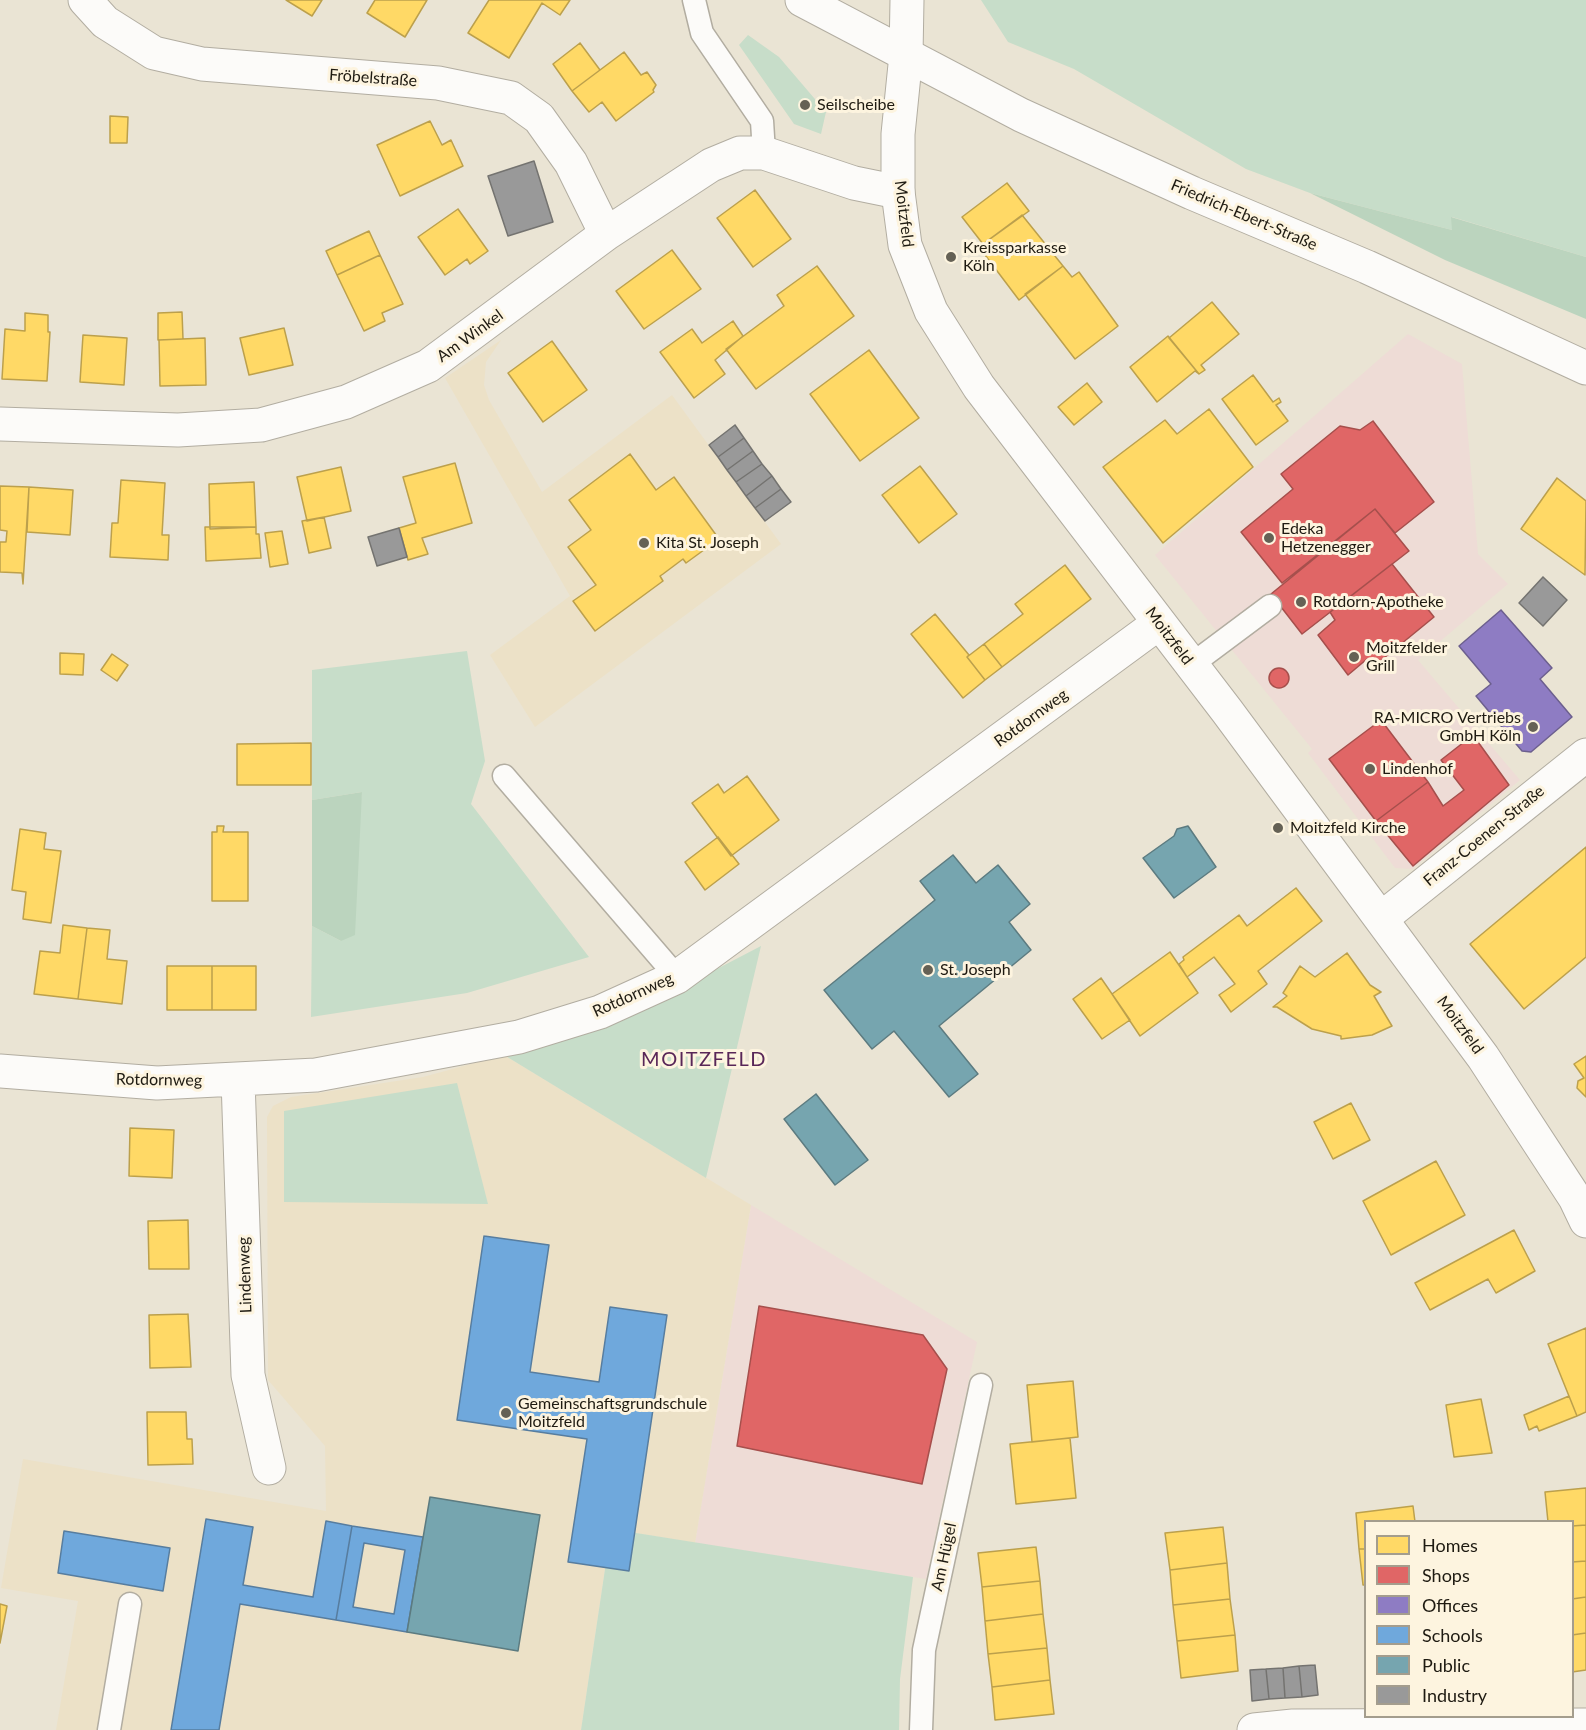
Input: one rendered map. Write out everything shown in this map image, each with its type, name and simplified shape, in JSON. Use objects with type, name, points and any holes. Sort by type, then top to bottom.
[{"type":"street","name":"Fröbelstraße","points":[[85,0],[105,22],[154,54],[202,64],[438,83],[511,98],[539,118],[571,163],[606,234]]},
{"type":"street","name":"Friedrich-Ebert-Straße","points":[[802,0],[1039,123],[1192,193],[1367,267],[1586,368]]},
{"type":"street","name":"Moitzfeld","points":[[907,0],[906,55],[898,134],[898,192],[905,245],[931,311],[979,387],[1382,918],[1483,1057],[1575,1198],[1586,1221]]},
{"type":"street","name":"Am Winkel","points":[[0,424],[178,430],[261,425],[346,402],[428,366],[606,234],[711,165],[740,153],[764,153],[854,183],[898,192]]},
{"type":"street","name":"Rotdornweg","points":[[0,1071],[158,1083],[316,1075],[519,1037],[600,1012],[676,977],[1159,623]]},
{"type":"street","name":"Franz-Coenen-Straße","points":[[1382,918],[1586,755]]},
{"type":"street","name":"Lindenweg","points":[[238,1080],[248,1375],[269,1468]]},
{"type":"street","points":[[1254,1730],[1293,1726],[1586,1725]]},
{"type":"lane","points":[[694,0],[702,33],[762,121],[764,153]]},
{"type":"lane","points":[[1191,665],[1270,606]]},
{"type":"lane","points":[[504,776],[676,977]]},
{"type":"lane","name":"Am Hügel","points":[[921,1730],[924,1650],[981,1385]]},
{"type":"lane","points":[[109,1730],[130,1604]]},
{"type":"shaded area","points":[[1408,334],[1462,364],[1478,554],[1508,584],[1418,660],[1520,780],[1412,869],[1395,868],[1308,753],[1312,749],[1155,555]]},
{"type":"shaded area","points":[[501,340],[486,362],[484,385],[489,400],[542,492],[672,395],[781,544],[535,727],[490,655],[570,596],[445,378]]},
{"type":"shaded area","name":"Gemeinschaftsgrundschule Moitzfeld","points":[[504,1055],[751,1205],[695,1543],[611,1529],[581,1730],[56,1730],[78,1601],[1,1588],[23,1459],[326,1511],[325,1446],[268,1380],[267,1117],[273,1106],[291,1097],[423,1077]]},
{"type":"shaded area","points":[[751,1205],[977,1342],[926,1579],[695,1543]]},
{"type":"green space","points":[[981,0],[1586,0],[1586,257],[1452,217],[1452,230],[1310,193],[1246,169],[1074,69],[1008,42]]},
{"type":"green space","points":[[748,35],[779,57],[826,112],[821,134],[794,124],[739,45]]},
{"type":"green space","points":[[1310,193],[1452,230],[1451,217],[1586,257],[1586,319],[1445,260]]},
{"type":"green space","points":[[467,651],[485,761],[471,804],[589,957],[467,993],[311,1017],[312,926],[341,941],[362,792],[312,800],[312,670]]},
{"type":"green space","points":[[362,792],[355,935],[341,941],[312,926],[312,800]]},
{"type":"green space","points":[[761,946],[706,1178],[504,1055],[615,1022]]},
{"type":"green space","points":[[457,1083],[488,1204],[284,1202],[284,1111]]},
{"type":"green space","points":[[611,1529],[913,1577],[900,1679],[899,1730],[581,1730]]},
{"type":"building: Homes","points":[[286,0],[322,0],[312,16]]},
{"type":"building: Homes","points":[[375,0],[427,0],[405,37],[367,13]]},
{"type":"building: Homes","points":[[489,0],[570,0],[560,15],[542,3],[509,58],[468,33]]},
{"type":"building: Homes","points":[[580,43],[600,70],[572,91],[553,64]]},
{"type":"building: Homes","points":[[624,52],[641,75],[647,72],[656,85],[654,92],[616,121],[602,102],[589,112],[572,91]]},
{"type":"building: Homes","points":[[110,116],[128,117],[127,143],[110,143]]},
{"type":"building: Homes","points":[[430,121],[442,145],[451,140],[463,166],[400,196],[377,145]]},
{"type":"building: Homes","points":[[1007,183],[1029,211],[979,247],[983,244],[962,217]]},
{"type":"building: Homes","points":[[755,190],[791,239],[753,267],[717,218]]},
{"type":"building: Homes","points":[[458,209],[488,251],[470,264],[467,259],[445,275],[418,237]]},
{"type":"building: Homes","points":[[1022,215],[1063,266],[1019,300],[979,247]]},
{"type":"building: Homes","points":[[369,231],[380,255],[337,275],[326,251]]},
{"type":"building: Homes","points":[[672,250],[701,289],[644,329],[616,291]]},
{"type":"building: Homes","points":[[380,255],[403,304],[382,313],[385,321],[364,331],[337,275]]},
{"type":"building: Homes","points":[[817,266],[854,316],[756,389],[726,349],[784,306],[777,295]]},
{"type":"building: Homes","points":[[1063,266],[1072,277],[1079,272],[1118,326],[1075,359],[1025,294]]},
{"type":"building: Homes","points":[[1212,302],[1239,334],[1201,365],[1205,370],[1199,374],[1169,338]]},
{"type":"building: Homes","points":[[182,312],[183,339],[158,340],[158,313]]},
{"type":"building: Homes","points":[[25,313],[48,315],[48,332],[50,332],[47,381],[2,379],[5,329],[25,331]]},
{"type":"building: Homes","points":[[733,321],[743,336],[715,360],[725,374],[694,398],[660,352],[692,329],[702,343]]},
{"type":"building: Homes","points":[[284,328],[293,365],[249,375],[240,338]]},
{"type":"building: Homes","points":[[83,335],[127,338],[124,385],[80,382]]},
{"type":"building: Homes","points":[[1168,336],[1199,374],[1195,371],[1157,402],[1130,367]]},
{"type":"building: Homes","points":[[205,338],[206,385],[160,386],[159,340]]},
{"type":"building: Homes","points":[[552,341],[587,390],[543,422],[508,373]]},
{"type":"building: Homes","points":[[869,350],[919,418],[860,461],[810,394]]},
{"type":"building: Homes","points":[[1253,375],[1273,402],[1279,398],[1281,402],[1276,405],[1288,421],[1256,445],[1222,399]]},
{"type":"building: Homes","points":[[1087,383],[1102,402],[1074,425],[1058,407]]},
{"type":"building: Homes","points":[[1209,409],[1253,467],[1163,543],[1103,467],[1165,420],[1177,434]]},
{"type":"building: Homes","name":"Kita St. Joseph","points":[[630,454],[656,490],[674,477],[719,539],[686,563],[683,559],[660,576],[663,581],[595,631],[573,601],[596,585],[568,547],[591,530],[569,500]]},
{"type":"building: Homes","points":[[455,463],[472,523],[422,538],[428,554],[408,560],[399,528],[416,523],[403,477]]},
{"type":"building: Homes","points":[[920,466],[957,514],[919,543],[882,495]]},
{"type":"building: Homes","points":[[341,467],[351,511],[307,521],[297,477]]},
{"type":"building: Homes","points":[[1557,478],[1586,501],[1585,575],[1521,529]]},
{"type":"building: Homes","points":[[121,480],[165,483],[162,535],[169,535],[168,560],[110,557],[112,523],[118,523]]},
{"type":"building: Homes","points":[[254,482],[256,527],[210,529],[209,484]]},
{"type":"building: Homes","points":[[0,486],[29,487],[23,584],[22,573],[0,572],[0,542],[6,542],[7,531],[0,530]]},
{"type":"building: Homes","points":[[29,487],[73,490],[70,535],[27,532]]},
{"type":"building: Homes","points":[[324,517],[331,548],[309,553],[302,521]]},
{"type":"building: Homes","points":[[205,527],[256,527],[256,534],[259,534],[261,558],[206,561]]},
{"type":"building: Homes","points":[[282,531],[288,564],[270,567],[265,533]]},
{"type":"building: Homes","points":[[1065,565],[1091,599],[1002,667],[984,644],[1023,614],[1015,604]]},
{"type":"building: Homes","points":[[935,614],[969,655],[967,657],[985,680],[963,698],[911,634]]},
{"type":"building: Homes","points":[[984,644],[1002,667],[985,680],[967,657]]},
{"type":"building: Homes","points":[[60,653],[84,654],[83,675],[60,674]]},
{"type":"building: Homes","points":[[112,654],[128,665],[117,681],[101,670]]},
{"type":"building: Homes","points":[[311,743],[311,785],[237,785],[237,744]]},
{"type":"building: Homes","points":[[747,776],[779,820],[731,856],[692,803],[718,784],[724,793]]},
{"type":"building: Homes","points":[[217,826],[224,826],[223,832],[248,832],[248,901],[212,901],[212,832],[217,832]]},
{"type":"building: Homes","points":[[20,829],[46,833],[44,849],[61,851],[51,923],[23,919],[26,892],[12,890]]},
{"type":"building: Homes","points":[[718,837],[739,864],[705,890],[685,862]]},
{"type":"building: Homes","points":[[1586,847],[1586,957],[1524,1009],[1470,944]]},
{"type":"building: Homes","points":[[1296,888],[1322,921],[1258,971],[1267,984],[1231,1012],[1219,995],[1235,984],[1214,957],[1187,977],[1179,964],[1184,960],[1183,957],[1239,915],[1247,926]]},
{"type":"building: Homes","points":[[63,925],[87,928],[78,999],[34,994],[40,951],[60,953]]},
{"type":"building: Homes","points":[[87,928],[110,930],[107,959],[127,961],[122,1004],[78,999]]},
{"type":"building: Homes","points":[[1170,952],[1198,993],[1140,1036],[1112,994]]},
{"type":"building: Homes","points":[[1347,953],[1370,985],[1381,992],[1374,996],[1392,1026],[1372,1035],[1341,1039],[1341,1036],[1312,1029],[1277,1007],[1273,1007],[1287,996],[1283,993],[1300,966],[1315,977]]},
{"type":"building: Homes","points":[[167,966],[212,966],[212,1010],[167,1010]]},
{"type":"building: Homes","points":[[212,966],[256,966],[256,1010],[212,1010]]},
{"type":"building: Homes","points":[[1101,978],[1130,1020],[1102,1039],[1073,999]]},
{"type":"building: Homes","points":[[1586,1056],[1586,1097],[1577,1088],[1578,1081],[1584,1078],[1574,1064]]},
{"type":"building: Homes","points":[[1351,1103],[1370,1140],[1333,1159],[1314,1122]]},
{"type":"building: Homes","points":[[130,1128],[174,1130],[172,1178],[129,1176]]},
{"type":"building: Homes","points":[[1436,1161],[1465,1215],[1391,1255],[1363,1201]]},
{"type":"building: Homes","points":[[188,1220],[189,1269],[149,1269],[148,1221]]},
{"type":"building: Homes","points":[[1514,1230],[1535,1271],[1496,1293],[1488,1279],[1430,1310],[1415,1283]]},
{"type":"building: Homes","points":[[188,1314],[191,1367],[150,1368],[149,1315]]},
{"type":"building: Homes","points":[[1586,1328],[1586,1412],[1577,1416],[1548,1344]]},
{"type":"building: Homes","points":[[1073,1381],[1078,1437],[1032,1442],[1027,1385]]},
{"type":"building: Homes","points":[[1569,1396],[1577,1416],[1539,1431],[1537,1426],[1529,1430],[1524,1415]]},
{"type":"building: Homes","points":[[1481,1399],[1492,1453],[1454,1457],[1446,1405]]},
{"type":"building: Homes","points":[[147,1412],[186,1412],[187,1439],[192,1439],[193,1464],[148,1465]]},
{"type":"building: Homes","points":[[1070,1438],[1076,1498],[1016,1504],[1010,1444]]},
{"type":"building: Homes","points":[[1586,1488],[1586,1525],[1574,1526],[1574,1520],[1548,1520],[1545,1492]]},
{"type":"building: Homes","points":[[1413,1506],[1415,1520],[1364,1520],[1364,1549],[1359,1549],[1356,1513]]},
{"type":"building: Homes","points":[[1586,1525],[1586,1561],[1574,1562],[1574,1526]]},
{"type":"building: Homes","points":[[1223,1527],[1227,1563],[1170,1570],[1165,1533]]},
{"type":"building: Homes","points":[[1036,1547],[1040,1581],[982,1587],[978,1553]]},
{"type":"building: Homes","points":[[1359,1549],[1364,1549],[1363,1585]]},
{"type":"building: Homes","points":[[1586,1561],[1586,1597],[1574,1599],[1574,1562]]},
{"type":"building: Homes","points":[[1227,1563],[1230,1599],[1173,1605],[1170,1570]]},
{"type":"building: Homes","points":[[1040,1581],[1043,1614],[985,1621],[982,1587]]},
{"type":"building: Homes","points":[[1586,1597],[1586,1633],[1574,1635],[1574,1599]]},
{"type":"building: Homes","points":[[1230,1599],[1235,1635],[1177,1641],[1173,1605]]},
{"type":"building: Homes","points":[[0,1604],[7,1606],[0,1643]]},
{"type":"building: Homes","points":[[1043,1614],[1047,1648],[988,1654],[985,1621]]},
{"type":"building: Homes","points":[[1586,1633],[1586,1670],[1574,1672],[1574,1635]]},
{"type":"building: Homes","points":[[1235,1635],[1238,1671],[1181,1678],[1177,1641]]},
{"type":"building: Homes","points":[[1047,1648],[1050,1680],[992,1687],[988,1654]]},
{"type":"building: Homes","points":[[1050,1680],[1054,1714],[995,1720],[992,1687]]},
{"type":"building: Shops","points":[[1373,421],[1434,502],[1395,533],[1375,509],[1282,583],[1241,532],[1293,489],[1281,474],[1340,426],[1360,430]]},
{"type":"building: Shops","points":[[1375,509],[1409,551],[1302,634],[1271,594]]},
{"type":"building: Shops","points":[[1392,564],[1434,617],[1373,667],[1367,659],[1348,675],[1318,635],[1335,620],[1330,612]]},
{"type":"building: Shops","points":[[1279,668],[1286,671],[1289,678],[1286,685],[1279,688],[1272,685],[1269,678],[1272,671]]},
{"type":"building: Shops","points":[[1381,720],[1428,782],[1376,821],[1329,759]]},
{"type":"building: Shops","points":[[1473,735],[1509,785],[1413,866],[1376,821],[1428,782],[1443,806],[1464,790],[1441,760]]},
{"type":"building: Shops","points":[[759,1306],[923,1335],[947,1369],[922,1484],[737,1446]]},
{"type":"building: Offices","points":[[1501,610],[1552,668],[1540,679],[1572,717],[1531,752],[1522,751],[1476,696],[1491,684],[1459,646]]},
{"type":"building: Schools","points":[[484,1236],[549,1245],[530,1372],[599,1382],[610,1307],[667,1315],[629,1571],[568,1562],[587,1439],[457,1420]]},
{"type":"building: Schools","points":[[206,1519],[253,1527],[243,1585],[313,1597],[326,1521],[352,1526],[336,1620],[240,1604],[219,1730],[171,1730]]},
{"type":"building: Schools","points":[[352,1526],[423,1537],[407,1632],[336,1620]],"holes":[[[364,1543],[405,1550],[394,1614],[353,1607]]]},
{"type":"building: Schools","points":[[64,1531],[170,1548],[163,1591],[58,1573]]},
{"type":"building: Public","points":[[1188,826],[1216,867],[1174,898],[1143,858],[1174,836],[1177,829]]},
{"type":"building: Public","name":"St. Joseph","points":[[953,855],[976,883],[998,865],[1030,904],[1009,922],[1031,950],[939,1026],[978,1074],[949,1097],[894,1031],[872,1049],[824,990],[935,900],[920,881]]},
{"type":"building: Public","points":[[816,1094],[868,1160],[835,1185],[784,1119]]},
{"type":"building: Public","points":[[430,1497],[540,1515],[518,1651],[407,1632]]},
{"type":"building: Industry","points":[[534,161],[553,222],[508,236],[488,176]]},
{"type":"building: Industry","points":[[735,425],[744,438],[718,457],[709,445]]},
{"type":"building: Industry","points":[[744,438],[753,451],[727,470],[718,457]]},
{"type":"building: Industry","points":[[753,451],[762,464],[736,482],[727,470]]},
{"type":"building: Industry","points":[[762,464],[772,476],[746,496],[736,482]]},
{"type":"building: Industry","points":[[772,476],[781,489],[755,508],[746,496]]},
{"type":"building: Industry","points":[[781,489],[791,502],[765,521],[755,508]]},
{"type":"building: Industry","points":[[399,528],[407,557],[377,566],[368,537]]},
{"type":"building: Industry","points":[[1543,577],[1567,600],[1543,626],[1519,603]]},
{"type":"building: Industry","points":[[1315,1665],[1318,1695],[1302,1697],[1299,1666]]},
{"type":"building: Industry","points":[[1299,1666],[1302,1697],[1285,1698],[1283,1668]]},
{"type":"building: Industry","points":[[1283,1668],[1285,1698],[1269,1699],[1266,1669]]},
{"type":"building: Industry","points":[[1266,1669],[1269,1699],[1252,1701],[1250,1670]]},
{"type":"place","name":"Seilscheibe","points":[[805,105]]},
{"type":"place","name":"Kreissparkasse Köln","points":[[951,257]]},
{"type":"place","name":"Edeka Hetzenegger","points":[[1269,538]]},
{"type":"place","name":"Kita St. Joseph","points":[[644,543]]},
{"type":"place","name":"Rotdorn-Apotheke","points":[[1301,602]]},
{"type":"place","name":"Moitzfelder Grill","points":[[1354,657]]},
{"type":"place","name":"RA-MICRO Vertriebs GmbH Köln","points":[[1533,727]]},
{"type":"place","name":"Lindenhof","points":[[1370,769]]},
{"type":"place","name":"Moitzfeld Kirche","points":[[1278,828]]},
{"type":"place","name":"St. Joseph","points":[[928,970]]},
{"type":"place","name":"Gemeinschaftsgrundschule Moitzfeld","points":[[506,1413]]},
{"type":"district","name":"MOITZFELD","points":[[704,1060]]}]
